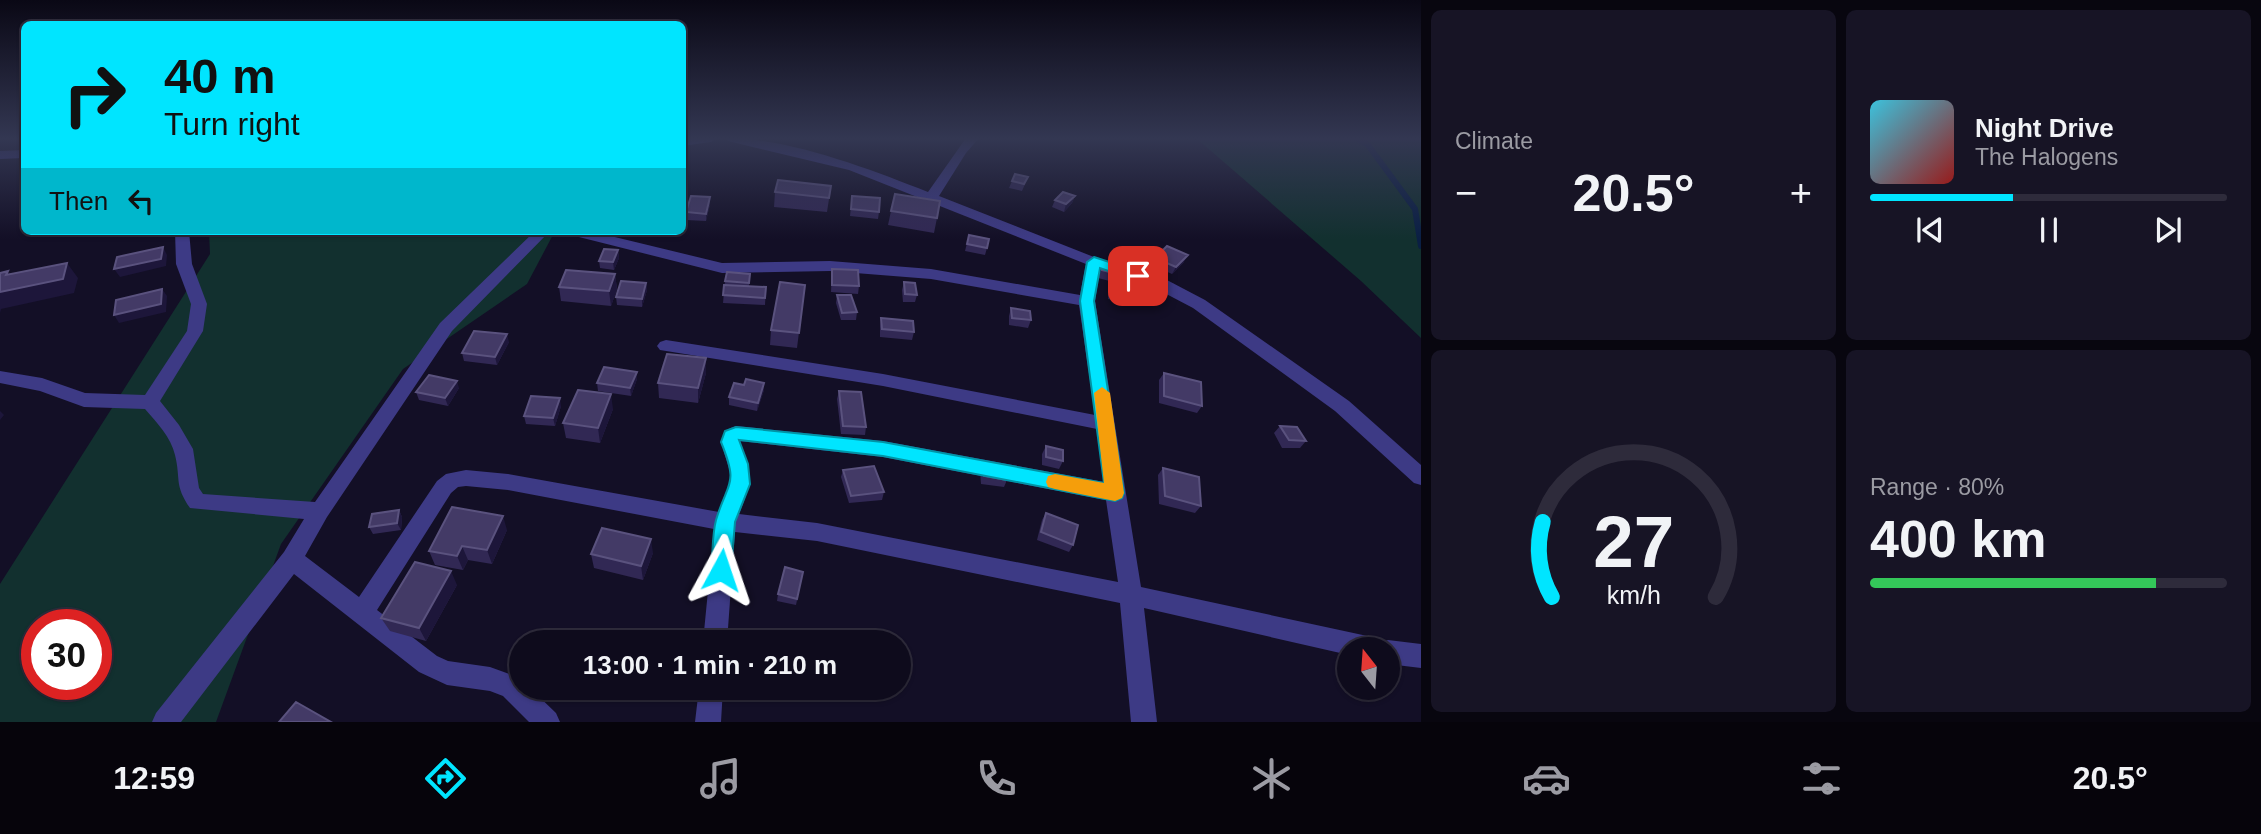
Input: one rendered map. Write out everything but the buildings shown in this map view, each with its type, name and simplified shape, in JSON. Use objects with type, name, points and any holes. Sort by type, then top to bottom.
[{"type":"street","points":[[866,172],[1094,262],[1159,284],[1199,304],[1342,406],[1421,477]]},
{"type":"street","points":[[932,196],[948,172]]},
{"type":"street","points":[[150,402],[195,331],[199,304],[184,264],[182,235]]},
{"type":"street","points":[[165,722],[292,559],[320,511],[446,327],[539,235]]},
{"type":"street","points":[[588,235],[722,268],[830,266],[931,274],[1087,301]]},
{"type":"street","points":[[1094,262],[1087,301],[1131,595],[1144,722]]},
{"type":"street","points":[[666,346],[883,380],[1106,424]]},
{"type":"street","points":[[0,377],[42,385],[84,400],[150,402],[176,434],[185,452],[187,489],[197,502],[320,511]]},
{"type":"street","points":[[716,630],[725,522],[741,484],[739,464],[730,442],[731,436],[736,433],[883,449],[1115,493]]},
{"type":"street","points":[[362,613],[444,487],[453,480],[466,478],[508,482],[725,522],[817,532],[1131,595],[1337,641]]},
{"type":"street","points":[[292,559],[428,664],[447,673],[490,679],[511,687],[547,722]]},
{"type":"street","points":[[1400,653],[1421,656]]},
{"type":"street","points":[[708,722],[710,700]]},
{"type":"green space","points":[[1235,172],[1421,172],[1421,338],[1361,281]]},
{"type":"green space","points":[[209,235],[553,235],[527,284],[403,369],[281,544],[216,722],[0,722],[0,584],[210,254]]},
{"type":"waterway","points":[[1388,172],[1415,209],[1421,246]]},
{"type":"slow traffic","points":[[1055,482],[1115,493],[1102,393]]},
{"type":"route","points":[[721,570],[725,522],[741,484],[739,464],[730,442],[731,436],[736,433],[883,449],[1115,493],[1097,354],[1087,301],[1094,262],[1138,276]]}]
